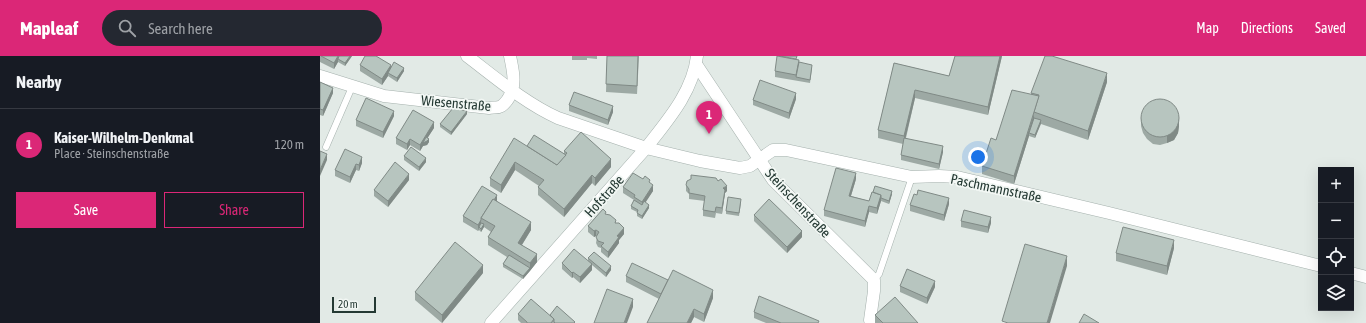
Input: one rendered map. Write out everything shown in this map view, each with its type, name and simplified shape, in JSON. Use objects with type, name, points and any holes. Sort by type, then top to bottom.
[{"type":"street","points":[[466,56],[545,112],[558,118],[646,148]]},
{"type":"street","points":[[510,56],[514,77],[514,85],[512,90]]},
{"type":"street","points":[[696,60],[759,159]]},
{"type":"street","name":"Hofstraße","points":[[491,323],[646,148],[680,102],[691,79],[696,60]]},
{"type":"street","name":"Wiesenstraße","points":[[320,76],[384,96],[489,108],[503,105],[512,90]]},
{"type":"street","name":"Steinschenstraße","points":[[646,148],[700,161],[740,168],[750,166],[759,159],[774,180],[874,280]]},
{"type":"street","name":"Paschmannstraße","points":[[759,159],[773,150],[786,150],[912,177],[957,177],[1318,265]]},
{"type":"street","points":[[1354,274],[1366,277]]},
{"type":"street","points":[[871,323],[870,320],[874,280]]},
{"type":"lane","points":[[326,147],[352,87]]},
{"type":"lane","points":[[874,280],[879,274],[912,177]]},
{"type":"building","points":[[321,56],[338,56],[334,63]]},
{"type":"building","points":[[339,56],[350,56],[345,63],[338,59]]},
{"type":"building","points":[[365,56],[376,56],[391,65],[382,79],[360,65]]},
{"type":"building","points":[[607,56],[638,56],[637,86],[606,84]]},
{"type":"building","points":[[777,56],[799,60],[796,75],[775,71]]},
{"type":"building","points":[[780,56],[797,56],[796,59]]},
{"type":"building","points":[[955,56],[1000,56],[988,107],[915,90],[904,136],[878,130],[894,63],[949,76]]},
{"type":"building","points":[[1045,56],[1052,56],[1107,73],[1088,131],[1034,112],[1039,95],[1031,93]]},
{"type":"building","points":[[394,62],[404,68],[397,78],[388,73]]},
{"type":"building","points":[[799,62],[812,65],[810,80],[796,77]]},
{"type":"building","points":[[760,80],[796,93],[789,113],[753,100]]},
{"type":"building","points":[[320,82],[333,88],[323,110],[320,109]]},
{"type":"building","points":[[1012,90],[1039,96],[1014,176],[982,166],[991,138],[996,140]]},
{"type":"building","points":[[574,92],[613,106],[608,120],[569,105]]},
{"type":"building","points":[[366,98],[394,111],[383,132],[356,120]]},
{"type":"building","points":[[1160,99],[1170,102],[1176,108],[1179,118],[1176,128],[1170,134],[1160,137],[1150,134],[1144,128],[1141,118],[1144,108],[1150,102]]},
{"type":"building","points":[[453,108],[467,111],[451,132],[440,124]]},
{"type":"building","points":[[413,110],[434,122],[420,145],[410,139],[407,144],[396,138]]},
{"type":"building","points":[[1034,118],[1041,120],[1035,135],[1029,133]]},
{"type":"building","points":[[581,132],[611,159],[595,178],[592,175],[564,209],[538,187],[544,180],[515,162],[501,185],[490,178],[514,138],[557,165],[567,153],[564,151]]},
{"type":"building","points":[[534,135],[566,155],[557,165],[527,146]]},
{"type":"building","points":[[426,137],[429,139],[423,143]]},
{"type":"building","points":[[904,138],[943,146],[939,164],[901,155]]},
{"type":"building","points":[[411,147],[426,158],[419,167],[404,156]]},
{"type":"building","points":[[345,149],[362,157],[359,165],[356,164],[350,177],[335,170]]},
{"type":"building","points":[[320,151],[327,154],[320,170]]},
{"type":"building","points":[[395,162],[409,174],[388,201],[374,190]]},
{"type":"building","points":[[836,168],[856,173],[849,196],[869,201],[872,192],[881,195],[877,208],[869,206],[865,221],[824,210]]},
{"type":"building","points":[[633,173],[643,179],[645,176],[653,185],[642,202],[623,187]]},
{"type":"building","points":[[691,175],[716,178],[718,181],[721,179],[727,186],[723,188],[725,190],[722,208],[716,207],[715,212],[703,210],[705,196],[689,193],[689,189],[686,185],[687,181],[691,179]]},
{"type":"building","points":[[482,186],[497,195],[494,200],[493,199],[478,225],[463,216]]},
{"type":"building","points":[[875,186],[892,191],[889,201],[881,198],[881,195],[873,192]]},
{"type":"building","points":[[918,190],[949,198],[944,215],[910,205],[914,194],[917,195]]},
{"type":"building","points":[[728,197],[741,199],[739,213],[726,211]]},
{"type":"building","points":[[493,199],[531,222],[518,243],[537,254],[530,263],[488,237],[495,226],[481,218]]},
{"type":"building","points":[[769,199],[802,231],[787,247],[754,215]]},
{"type":"building","points":[[634,200],[642,205],[644,201],[649,205],[642,216],[637,213],[638,210],[631,206]]},
{"type":"building","points":[[603,209],[606,212],[605,214],[610,215],[616,220],[615,223],[619,223],[624,228],[617,236],[619,237],[608,252],[601,246],[604,243],[598,241],[596,237],[599,232],[596,230],[594,231],[588,226]]},
{"type":"building","points":[[964,210],[991,217],[988,227],[961,221]]},
{"type":"building","points":[[481,223],[484,224],[481,229],[479,227]]},
{"type":"building","points":[[1123,227],[1174,240],[1167,266],[1116,253]]},
{"type":"building","points":[[455,242],[483,265],[442,315],[415,292]]},
{"type":"building","points":[[1025,244],[1067,256],[1047,323],[1008,323],[1002,321]]},
{"type":"building","points":[[574,249],[592,264],[580,277],[573,272],[572,273],[562,263]]},
{"type":"building","points":[[594,252],[611,266],[606,273],[588,258]]},
{"type":"building","points":[[509,255],[530,268],[523,276],[503,264]]},
{"type":"building","points":[[632,263],[668,280],[661,294],[626,276]]},
{"type":"building","points":[[907,269],[935,281],[927,298],[900,286]]},
{"type":"building","points":[[673,270],[713,290],[704,314],[694,309],[687,323],[647,323]]},
{"type":"building","points":[[607,289],[633,299],[624,323],[594,323]]},
{"type":"building","points":[[759,296],[819,321],[818,323],[781,323],[754,312]]},
{"type":"building","points":[[895,297],[918,323],[883,323],[875,315]]},
{"type":"building","points":[[531,299],[554,319],[551,323],[527,323],[518,314]]},
{"type":"building","points":[[557,306],[575,322],[555,323],[554,319],[550,315]]},
{"type":"building","points":[[1084,314],[1099,323],[1079,323]]},
{"type":"place","name":"Kaiser-Wilhelm-Denkmal","points":[[709,134]]}]
